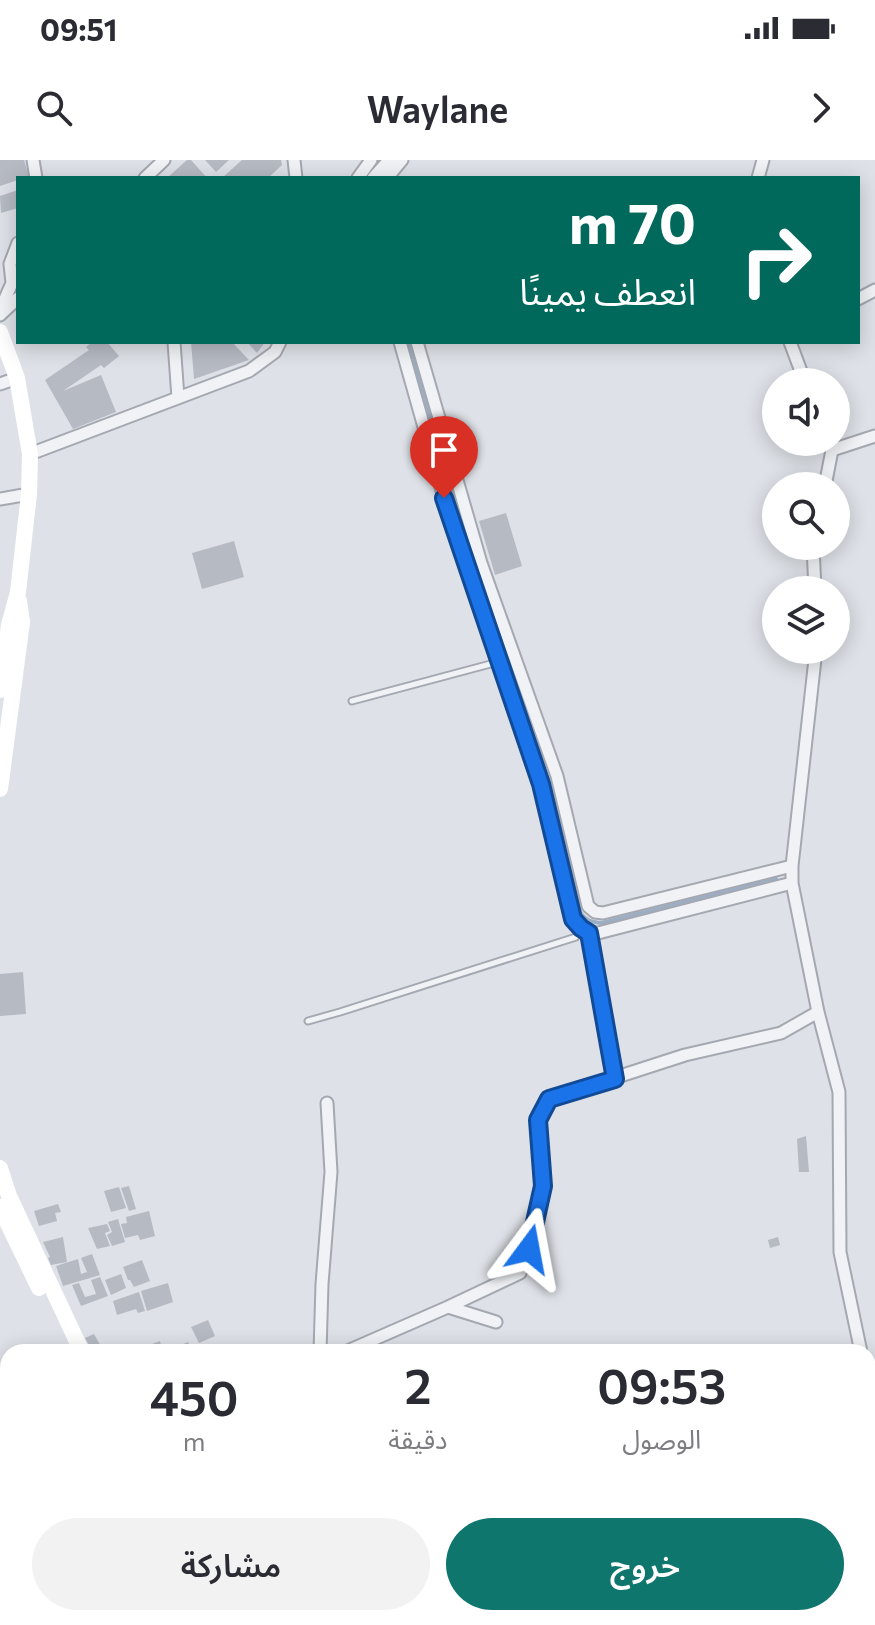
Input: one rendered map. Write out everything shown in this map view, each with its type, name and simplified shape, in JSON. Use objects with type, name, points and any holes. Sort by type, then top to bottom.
[{"type":"main road","points":[[0,332],[17,378],[30,454],[29,494],[18,592],[9,625],[0,690]]},
{"type":"main road","points":[[0,789],[22,622],[18,592]]},
{"type":"main road","points":[[0,1168],[9,1196],[78,1344]]},
{"type":"main road","points":[[0,1207],[66,1344]]},
{"type":"street","points":[[375,176],[389,160]]},
{"type":"street","points":[[389,176],[402,160]]},
{"type":"street","points":[[0,312],[12,283],[10,264],[16,246]]},
{"type":"street","points":[[0,312],[16,300]]},
{"type":"street","points":[[174,344],[178,398]]},
{"type":"street","points":[[30,454],[249,371],[275,352],[279,344]]},
{"type":"street","points":[[401,344],[444,498],[541,784],[573,919],[585,931],[598,933],[792,883]]},
{"type":"street","points":[[418,344],[481,563],[557,776],[588,906],[595,912],[603,913],[792,866]]},
{"type":"street","points":[[791,344],[800,368]]},
{"type":"street","points":[[0,384],[17,378]]},
{"type":"street","points":[[850,442],[875,436]]},
{"type":"street","points":[[0,499],[29,494]]},
{"type":"street","points":[[467,568],[481,563]]},
{"type":"street","points":[[814,664],[792,883],[818,1012],[839,1092],[840,1252],[859,1344]]},
{"type":"street","points":[[363,1344],[520,1273],[529,1249],[543,1186],[538,1120],[549,1099],[685,1055],[781,1033],[818,1012]]},
{"type":"street","points":[[320,1344],[331,1172],[327,1103]]},
{"type":"street","points":[[448,1307],[496,1322]]},
{"type":"lane","points":[[352,701],[499,661]]},
{"type":"lane","points":[[308,1021],[576,937],[585,931],[615,1079]]},
{"type":"building","points":[[0,160],[24,160],[29,176],[16,176],[16,181],[0,186]]},
{"type":"building","points":[[191,160],[205,176],[169,176]]},
{"type":"building","points":[[205,160],[229,160],[216,172]]},
{"type":"building","points":[[242,160],[281,160],[282,165],[270,176],[224,176]]},
{"type":"building","points":[[16,191],[16,209],[1,213],[0,196]]},
{"type":"building","points":[[90,344],[109,344],[119,356],[63,391],[101,375],[116,412],[73,429],[45,380],[89,350],[86,347]]},
{"type":"building","points":[[191,344],[234,344],[249,360],[194,379]]},
{"type":"building","points":[[249,344],[264,344],[257,353]]},
{"type":"building","points":[[506,513],[522,566],[495,575],[479,521]]},
{"type":"building","points":[[234,541],[244,577],[202,589],[192,553]]},
{"type":"building","points":[[23,972],[26,1014],[0,1016],[0,974]]},
{"type":"building","points":[[806,1136],[809,1172],[799,1172],[797,1139]]},
{"type":"building","points":[[129,1186],[136,1209],[129,1211],[121,1188]]},
{"type":"building","points":[[119,1187],[126,1208],[111,1212],[104,1191]]},
{"type":"building","points":[[58,1204],[61,1212],[55,1213],[57,1221],[39,1226],[34,1211]]},
{"type":"building","points":[[149,1211],[155,1236],[140,1240],[138,1235],[125,1238],[121,1224],[127,1223],[126,1217]]},
{"type":"building","points":[[118,1219],[125,1242],[112,1246],[107,1235],[112,1232],[108,1222]]},
{"type":"building","points":[[107,1224],[110,1231],[105,1233],[110,1246],[97,1249],[88,1228]]},
{"type":"building","points":[[63,1237],[67,1262],[51,1265],[43,1242]]},
{"type":"building","points":[[778,1237],[780,1245],[770,1248],[768,1240]]},
{"type":"building","points":[[92,1254],[100,1275],[63,1286],[56,1266],[78,1259],[81,1274],[87,1272],[81,1258]]},
{"type":"building","points":[[142,1260],[150,1281],[134,1287],[123,1267]]},
{"type":"building","points":[[121,1274],[126,1288],[111,1295],[105,1280]]},
{"type":"building","points":[[100,1277],[108,1296],[81,1306],[72,1285],[79,1283],[85,1297],[96,1294],[91,1280]]},
{"type":"building","points":[[168,1283],[173,1302],[147,1311],[141,1291]]},
{"type":"building","points":[[139,1292],[145,1311],[138,1313],[136,1309],[117,1315],[113,1301]]},
{"type":"building","points":[[208,1320],[215,1336],[199,1343],[191,1327]]},
{"type":"building","points":[[94,1334],[100,1344],[88,1344],[85,1338]]},
{"type":"waterway","points":[[368,176],[381,160]]},
{"type":"waterway","points":[[410,344],[470,554]]},
{"type":"waterway","points":[[479,579],[550,786],[580,912],[584,917],[602,923],[776,879]]},
{"type":"route","points":[[444,498],[541,784],[573,919],[589,933],[615,1079],[549,1099],[538,1120],[543,1186],[529,1249]]}]
